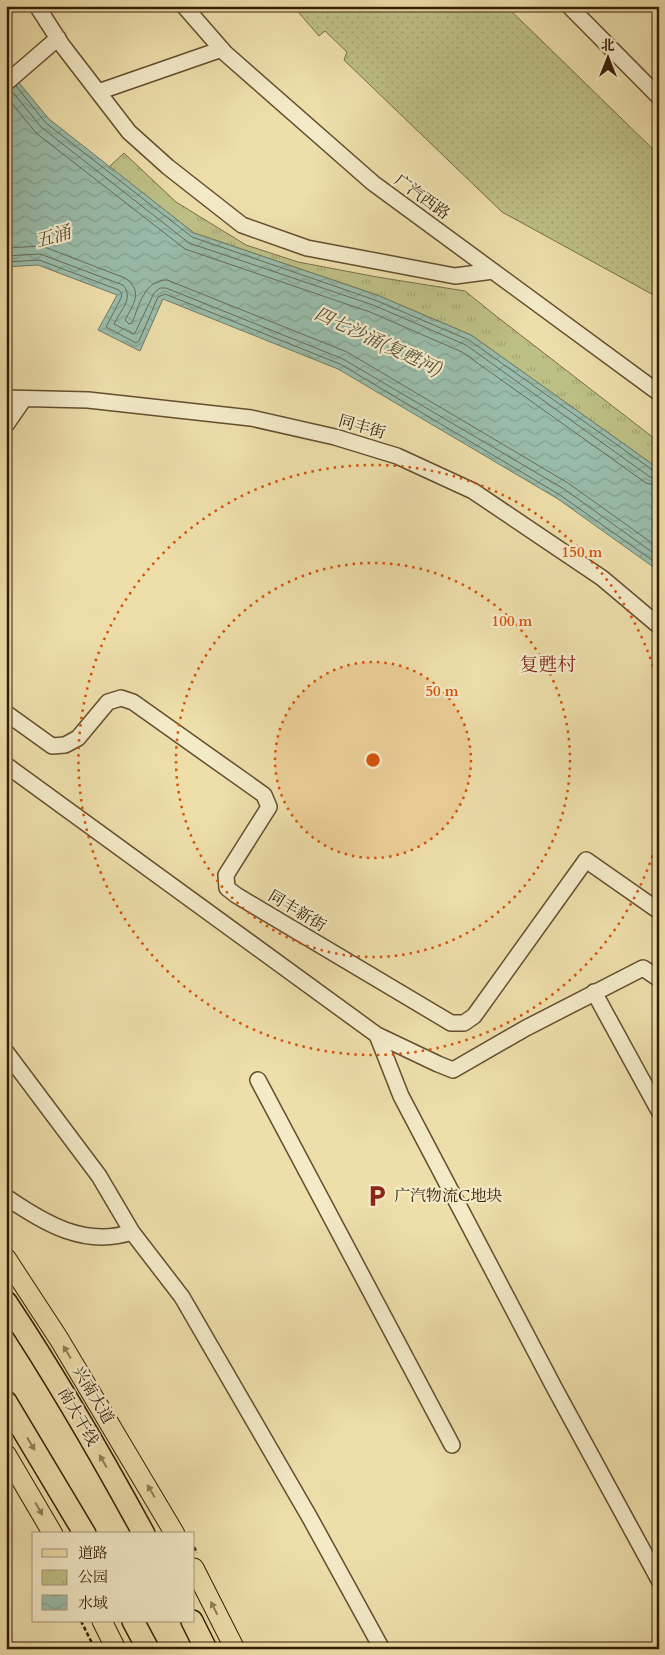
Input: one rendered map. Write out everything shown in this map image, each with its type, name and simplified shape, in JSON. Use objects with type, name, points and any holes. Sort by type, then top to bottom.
[{"type":"highway","name":"南大干线","points":[[6,1302],[41,1354],[143,1532]]},
{"type":"highway","points":[[6,1402],[84,1532]]},
{"type":"main road","name":"兴南大道","points":[[6,1258],[79,1372],[173,1532]]},
{"type":"main road","points":[[6,1454],[52,1532]]},
{"type":"main road","points":[[195,1570],[235,1649]]},
{"type":"main road","points":[[102,1622],[116,1649]]},
{"type":"street","points":[[36,6],[129,132],[168,167],[242,225],[307,248],[455,276],[493,271]]},
{"type":"street","name":"广汽西路","points":[[184,6],[222,49],[373,183],[659,393]]},
{"type":"street","points":[[569,6],[659,98]]},
{"type":"street","points":[[6,82],[58,38]]},
{"type":"street","points":[[98,92],[222,49]]},
{"type":"street","name":"同丰街","points":[[6,398],[88,400],[251,418],[335,437],[397,456],[473,491],[602,578],[659,626]]},
{"type":"street","points":[[6,425],[24,399]]},
{"type":"street","name":"同丰新街","points":[[6,713],[52,746],[65,745],[78,738],[108,702],[121,698],[134,702],[264,796],[269,807],[226,875],[227,888],[450,1023],[464,1023],[474,1016],[586,860],[659,911]]},
{"type":"street","points":[[6,765],[377,1035],[453,1070],[526,1028],[643,968],[659,979]]},
{"type":"street","points":[[594,992],[659,1112]]},
{"type":"street","points":[[377,1035],[400,1096],[551,1382],[659,1580]]},
{"type":"street","points":[[6,1052],[99,1176],[132,1232],[182,1297],[310,1518],[382,1649]]},
{"type":"street","points":[[258,1080],[452,1445]]},
{"type":"street","points":[[6,1197],[32,1215],[67,1231],[97,1238],[118,1237],[132,1232]]},
{"type":"path","points":[[82,1622],[96,1649]]},
{"type":"green space","points":[[293,6],[320,6],[328,13],[335,6],[506,6],[659,155],[659,160],[654,168],[659,172],[659,298],[502,212],[344,60],[347,52],[325,31],[319,36]]},
{"type":"green space","points":[[124,153],[176,202],[246,245],[298,262],[465,291],[659,442],[659,469],[471,335],[377,295],[194,233],[109,167]]},
{"type":"water","points":[[6,67],[49,119],[194,233],[377,295],[471,335],[659,469],[659,571],[558,499],[338,369],[163,299],[140,351],[98,330],[117,295],[38,265],[6,267]]},
{"type":"place","name":"广汽物流C地块","points":[[377,1196]]},
{"type":"district","name":"复甦村","points":[[548,665]]},
{"type":"water label","name":"五涌","points":[[53,237]]},
{"type":"water label","name":"四七沙涌(复甦河)","points":[[378,342]]}]
